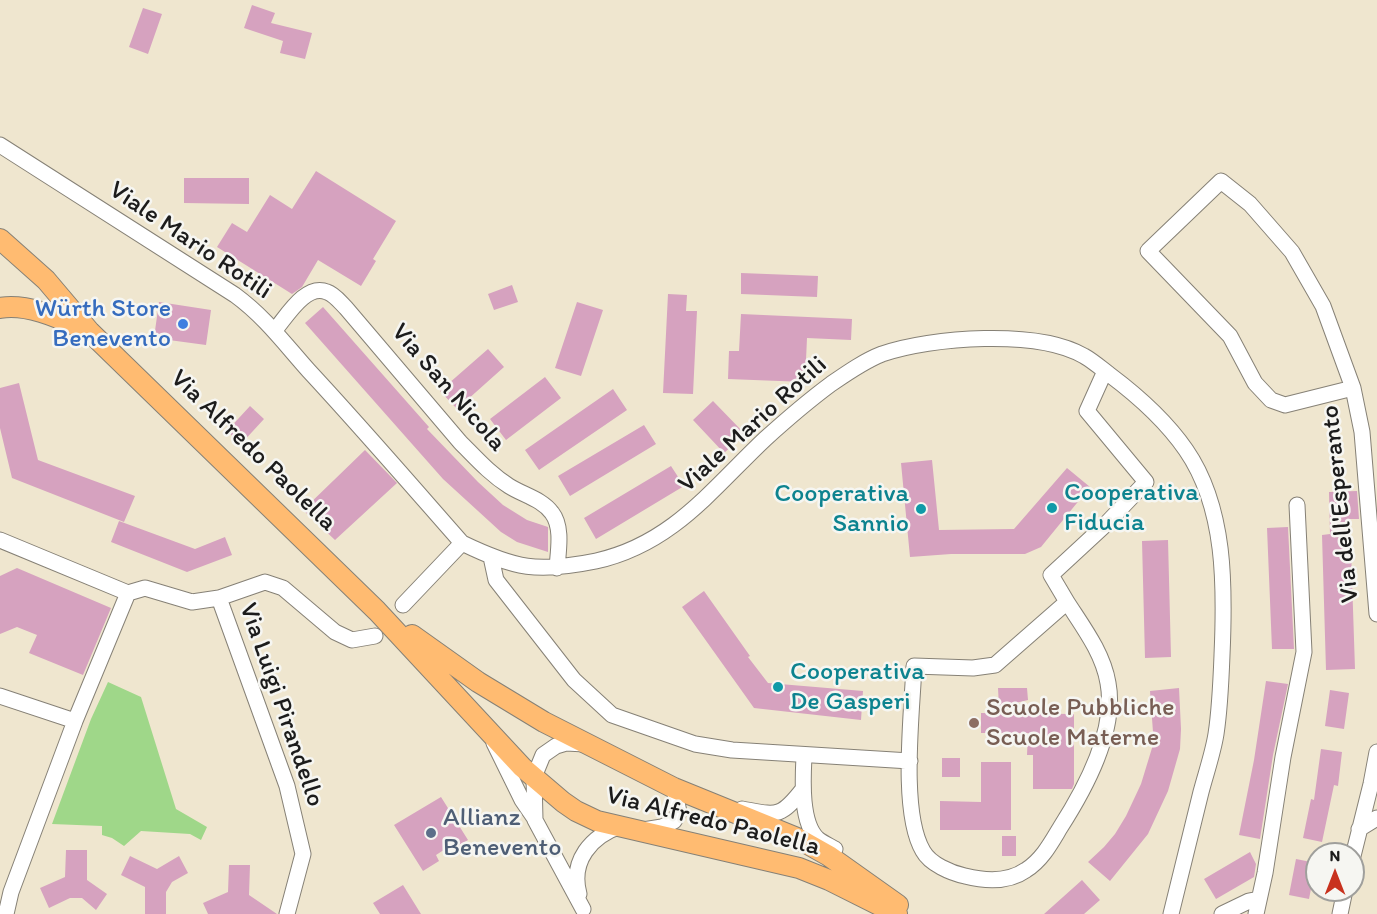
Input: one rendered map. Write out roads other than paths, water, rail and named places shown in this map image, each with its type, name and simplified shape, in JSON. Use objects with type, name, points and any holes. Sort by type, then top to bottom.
[{"type":"main road","name":"Via Alfredo Paolella","points":[[0,239],[46,279],[90,332],[377,611],[534,777],[576,811],[597,822],[799,868],[829,880],[897,914]]},
{"type":"main road","name":"Via Alfredo Paolella","points":[[0,308],[46,313],[90,332]]},
{"type":"main road","name":"Via Alfredo Paolella","points":[[377,611],[478,682],[585,745],[674,788],[797,838],[853,872],[909,914]]},
{"type":"street","name":"Viale Mario Rotili","points":[[0,145],[253,308],[275,330],[462,543],[491,557],[522,567],[557,568],[617,556],[637,548],[677,525],[793,414],[854,368],[880,355],[910,346],[994,338],[1020,338],[1082,354],[1133,392],[1186,450],[1202,480],[1213,513],[1221,551],[1223,627],[1221,689],[1216,735],[1171,914]]},
{"type":"street","name":"Via dell'Esperanto","points":[[1353,388],[1285,405],[1271,400],[1255,383],[1230,336],[1148,251],[1221,181],[1250,204],[1292,252],[1323,306],[1353,388],[1364,443],[1377,614]]},
{"type":"street","name":"Via San Nicola","points":[[275,330],[309,292],[321,290],[330,292],[460,442],[481,463],[511,488],[540,502],[553,513],[557,524],[557,568]]},
{"type":"street","points":[[1067,602],[995,665],[974,668],[914,666],[910,761],[911,819],[924,854],[935,863],[956,874],[988,880],[1016,876],[1028,869],[1043,855],[1082,793],[1105,733],[1109,711],[1108,684],[1102,664],[1095,646],[1050,575],[1104,526],[1146,482],[1087,411],[1105,371]]},
{"type":"street","points":[[1222,914],[1242,904],[1258,907],[1283,757],[1304,652],[1297,505]]},
{"type":"street","name":"Via Luigi Pirandello","points":[[0,540],[128,593],[145,588],[192,602],[219,598],[287,786],[303,854],[287,914]]},
{"type":"street","points":[[403,605],[462,543]]},
{"type":"street","points":[[491,557],[496,580],[574,680],[612,715],[695,744],[732,750],[910,761]]},
{"type":"street","points":[[219,598],[265,582],[283,588],[334,632],[352,640],[375,636]]},
{"type":"street","points":[[6,914],[11,892],[75,721],[128,593]]},
{"type":"street","points":[[0,696],[75,721]]},
{"type":"street","points":[[486,727],[522,800],[584,912]]},
{"type":"street","points":[[535,820],[534,777],[543,755],[556,746],[566,743],[585,745]]},
{"type":"street","points":[[1356,842],[1377,752]]},
{"type":"street","points":[[804,756],[803,789],[811,827],[817,839],[835,849],[853,872]]},
{"type":"street","points":[[640,831],[674,822],[679,812],[674,788]]},
{"type":"street","points":[[709,803],[768,814],[777,813],[790,805],[803,789]]},
{"type":"street","points":[[1359,829],[1377,819]]},
{"type":"street","points":[[584,912],[576,884],[578,867],[586,848],[604,832],[621,826]]},
{"type":"place","name":"Würth Store Benevento","points":[[183,324]]},
{"type":"place","name":"Cooperativa Fiducia","points":[[1052,508]]},
{"type":"place","name":"Cooperativa Sannio","points":[[921,509]]},
{"type":"place","name":"Cooperativa De Gasperi","points":[[778,687]]},
{"type":"place","name":"Scuole Pubbliche Scuole Materne","points":[[974,723]]},
{"type":"place","name":"Allianz Benevento","points":[[431,833]]}]
